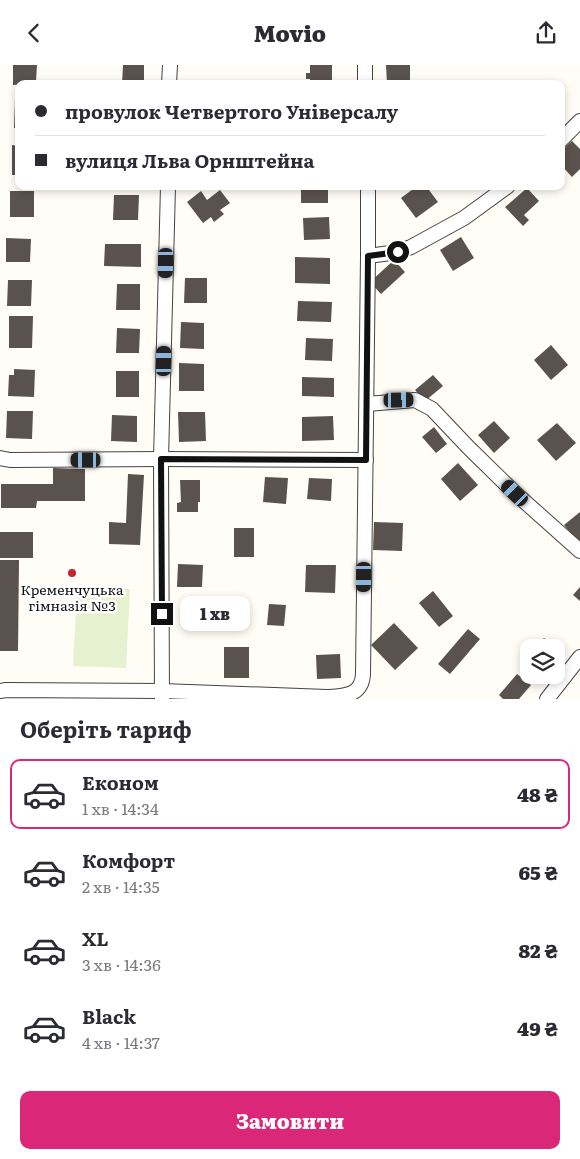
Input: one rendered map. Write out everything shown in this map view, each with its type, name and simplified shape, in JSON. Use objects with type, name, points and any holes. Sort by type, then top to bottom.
[{"type":"street","points":[[169,80],[170,65]]},
{"type":"street","points":[[365,65],[365,80]]},
{"type":"street","points":[[565,136],[580,121]]},
{"type":"street","points":[[162,695],[161,459],[168,190]]},
{"type":"street","points":[[0,691],[340,697],[358,689],[362,682],[363,674],[368,190]]},
{"type":"street","points":[[368,256],[398,252],[411,247],[464,218],[502,190]]},
{"type":"street","points":[[367,404],[415,400],[432,409],[508,486],[580,551]]},
{"type":"street","points":[[0,459],[366,460]]},
{"type":"street","points":[[547,699],[580,657]]},
{"type":"green space","points":[[77,587],[130,589],[126,668],[73,666]]},
{"type":"building","points":[[13,65],[37,65],[36,80],[15,80],[15,85],[13,85]]},
{"type":"building","points":[[123,65],[144,65],[144,80],[122,80]]},
{"type":"building","points":[[310,65],[332,65],[332,80],[306,79],[306,73],[310,73]]},
{"type":"building","points":[[386,65],[410,65],[410,80],[387,80]]},
{"type":"building","points":[[572,141],[580,149],[580,169],[572,177],[565,169],[565,147]]},
{"type":"building","points":[[12,145],[15,145],[15,175],[12,175]]},
{"type":"building","points":[[220,190],[230,203],[220,210],[224,214],[214,222],[211,217],[203,223],[187,202],[201,191],[207,200]]},
{"type":"building","points":[[301,190],[328,190],[328,203],[301,203]]},
{"type":"building","points":[[412,190],[429,190],[438,202],[416,218],[401,198]]},
{"type":"building","points":[[525,190],[529,190],[539,201],[524,215],[529,220],[523,226],[505,207]]},
{"type":"building","points":[[10,191],[34,191],[34,217],[10,217]]},
{"type":"building","points":[[114,195],[139,195],[138,220],[113,220]]},
{"type":"building","points":[[329,217],[330,239],[304,240],[303,218]]},
{"type":"building","points":[[461,237],[474,258],[453,271],[440,250]]},
{"type":"building","points":[[6,238],[31,239],[30,262],[6,262]]},
{"type":"building","points":[[105,244],[141,244],[141,267],[104,266]]},
{"type":"building","points":[[295,257],[330,258],[330,284],[295,283]]},
{"type":"building","points":[[394,260],[405,272],[381,294],[370,282]]},
{"type":"building","points":[[185,278],[207,278],[207,303],[184,303]]},
{"type":"building","points":[[8,280],[32,280],[31,306],[7,306]]},
{"type":"building","points":[[117,284],[140,284],[140,310],[116,310]]},
{"type":"building","points":[[298,301],[332,302],[331,322],[297,321]]},
{"type":"building","points":[[9,316],[33,316],[32,348],[9,348]]},
{"type":"building","points":[[181,322],[204,323],[204,349],[180,348]]},
{"type":"building","points":[[117,328],[140,329],[139,353],[116,353]]},
{"type":"building","points":[[306,338],[333,339],[332,361],[305,360]]},
{"type":"building","points":[[551,345],[568,365],[551,380],[534,360]]},
{"type":"building","points":[[179,363],[204,364],[204,391],[179,391]]},
{"type":"building","points":[[14,369],[35,370],[34,397],[8,396],[9,375],[14,375]]},
{"type":"building","points":[[116,371],[139,371],[139,397],[116,397]]},
{"type":"building","points":[[433,375],[443,386],[425,401],[415,390]]},
{"type":"building","points":[[302,377],[334,378],[334,397],[302,396]]},
{"type":"building","points":[[7,411],[33,411],[32,439],[6,438]]},
{"type":"building","points":[[178,412],[205,412],[206,441],[179,442]]},
{"type":"building","points":[[112,415],[137,416],[137,442],[111,441]]},
{"type":"building","points":[[333,416],[334,440],[302,441],[302,417]]},
{"type":"building","points":[[494,421],[510,438],[494,453],[478,435]]},
{"type":"building","points":[[557,423],[576,443],[556,461],[537,440]]},
{"type":"building","points":[[434,427],[447,444],[436,453],[422,437]]},
{"type":"building","points":[[458,463],[478,485],[460,501],[441,479]]},
{"type":"building","points":[[53,468],[85,469],[85,501],[37,501],[36,508],[1,508],[1,484],[53,484]]},
{"type":"building","points":[[128,474],[144,475],[140,545],[109,544],[109,522],[126,523]]},
{"type":"building","points":[[265,477],[288,478],[286,504],[263,502]]},
{"type":"building","points":[[309,478],[332,479],[331,501],[307,499]]},
{"type":"building","points":[[180,480],[200,480],[198,512],[177,512],[177,503],[181,502]]},
{"type":"building","points":[[580,512],[580,542],[579,543],[564,525]]},
{"type":"building","points":[[374,522],[403,523],[402,551],[373,550]]},
{"type":"building","points":[[234,528],[254,528],[254,557],[234,557]]},
{"type":"building","points":[[0,532],[33,532],[33,558],[0,558]]},
{"type":"building","points":[[0,560],[19,560],[18,651],[0,651]]},
{"type":"building","points":[[178,564],[203,565],[202,587],[177,587]]},
{"type":"building","points":[[306,565],[336,565],[335,593],[305,592]]},
{"type":"building","points":[[580,587],[580,601],[573,595]]},
{"type":"building","points":[[433,591],[453,616],[439,627],[419,603]]},
{"type":"building","points":[[213,602],[214,627],[191,628],[190,603]]},
{"type":"building","points":[[269,604],[286,605],[284,626],[267,625]]},
{"type":"building","points":[[394,623],[418,648],[395,670],[371,645]]},
{"type":"building","points":[[468,629],[480,639],[450,674],[438,664]]},
{"type":"building","points":[[224,647],[249,647],[249,678],[224,678]]},
{"type":"building","points":[[340,654],[341,678],[317,679],[316,655]]},
{"type":"building","points":[[517,674],[520,676],[520,684],[531,685],[519,699],[503,699],[499,695]]},
{"type":"place","name":"Кременчуцька гімназія №3","points":[[72,573]]},
{"type":"route","points":[[162,614],[161,459],[366,460],[368,256],[398,252]]}]
